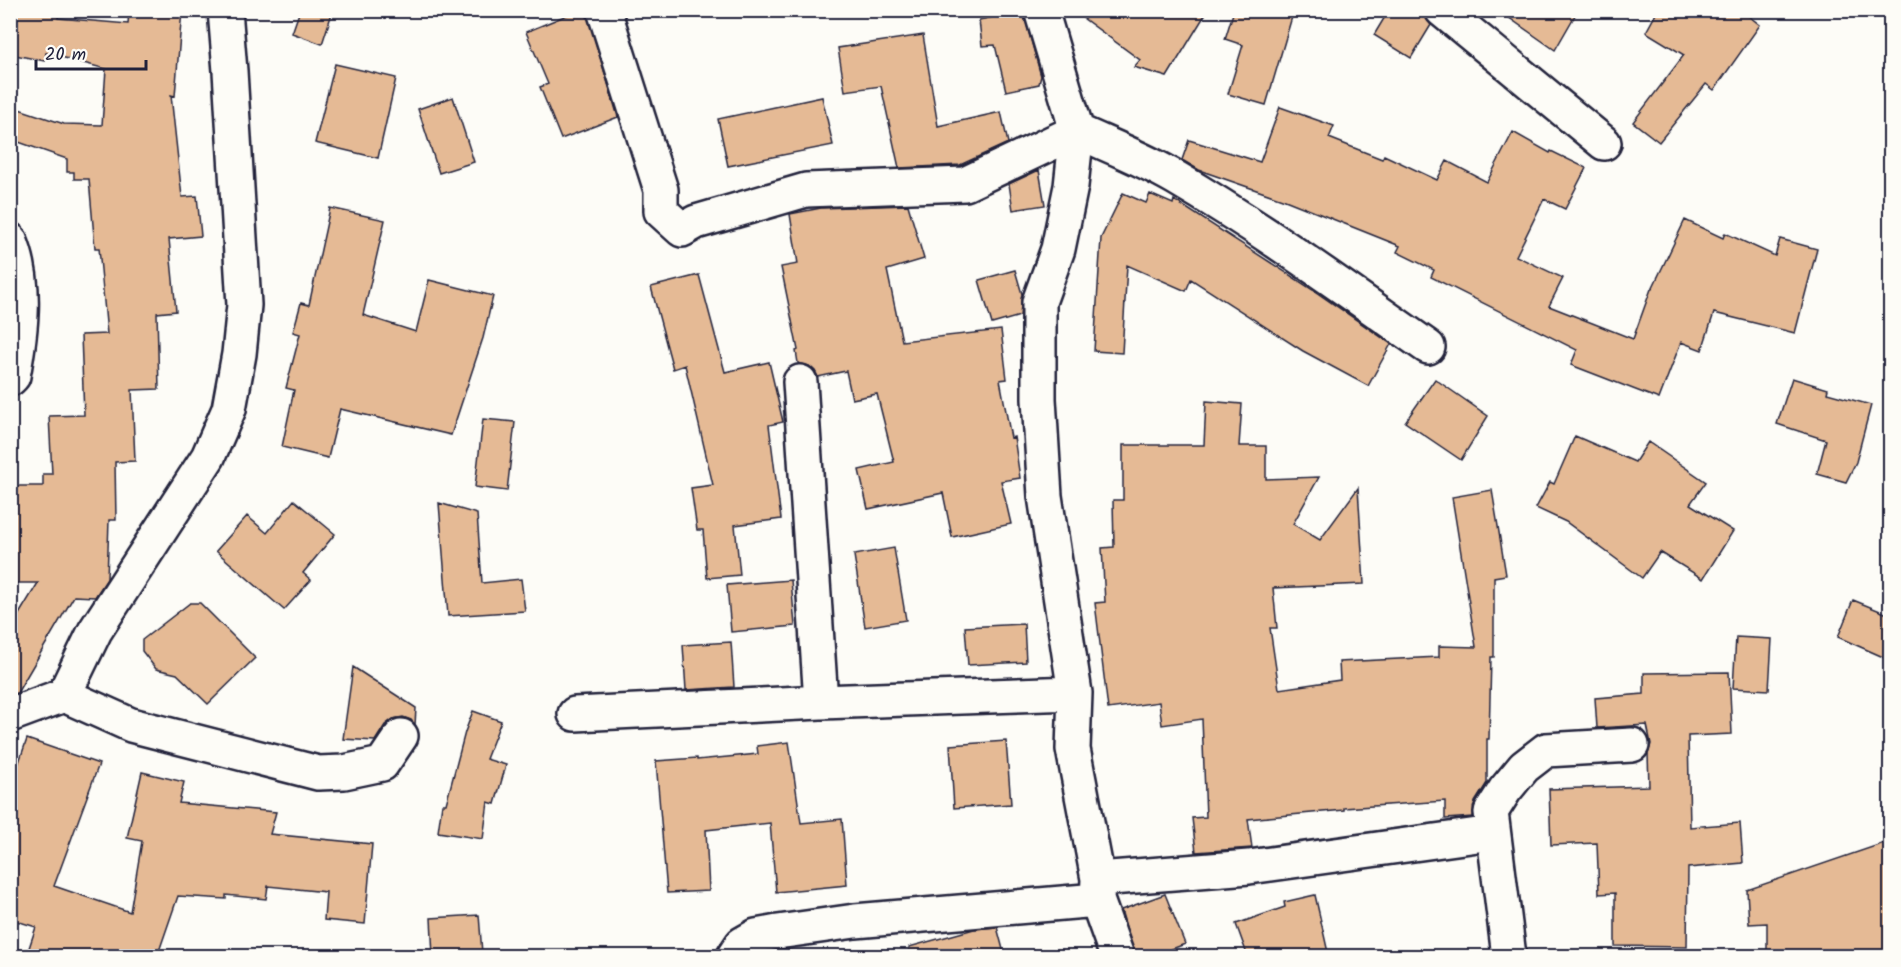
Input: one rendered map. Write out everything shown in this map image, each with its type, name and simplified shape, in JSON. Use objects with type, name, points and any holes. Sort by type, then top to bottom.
[{"type":"street","points":[[10,715],[64,695],[95,631],[208,457],[230,409],[244,306],[225,10]]},
{"type":"street","points":[[604,10],[661,190],[661,211],[682,230],[696,222],[806,190],[965,184],[1077,131],[1141,159],[1176,178],[1263,232],[1428,347]]},
{"type":"street","points":[[1041,10],[1077,131],[1071,186],[1058,249],[1039,302],[1039,377],[1045,496],[1075,693],[1073,749],[1097,889],[1117,957]]},
{"type":"street","points":[[1442,10],[1604,143]]},
{"type":"street","points":[[10,240],[20,280],[21,311],[18,347],[13,376],[10,379]]},
{"type":"street","points":[[800,382],[821,702]]},
{"type":"street","points":[[575,714],[1075,693]]},
{"type":"street","points":[[64,695],[131,725],[318,773],[344,772],[382,764],[401,736]]},
{"type":"street","points":[[1509,957],[1491,812],[1524,767],[1546,750],[1632,746]]},
{"type":"street","points":[[734,957],[742,944],[756,936],[778,932],[1492,833]]},
{"type":"building","points":[[10,10],[59,10],[58,18],[128,24],[129,10],[182,10],[175,96],[171,95],[182,197],[197,196],[201,236],[169,239],[176,311],[157,313],[159,389],[132,390],[135,461],[115,462],[116,520],[109,520],[107,579],[95,597],[74,596],[17,693],[10,695],[10,629],[38,583],[10,583],[10,486],[43,486],[43,474],[52,474],[49,416],[84,415],[81,335],[107,334],[99,248],[95,248],[89,179],[74,179],[74,172],[67,172],[67,159],[10,139],[10,106],[64,124],[102,125],[106,69],[46,53],[45,61],[10,54]]},
{"type":"building","points":[[300,10],[333,10],[322,44],[292,33]]},
{"type":"building","points":[[579,10],[586,10],[618,117],[561,139],[540,87],[548,84],[526,32]]},
{"type":"building","points":[[1072,10],[1208,10],[1167,77],[1134,67],[1140,60]]},
{"type":"building","points":[[1234,10],[1294,10],[1266,105],[1228,94],[1243,45],[1225,39]]},
{"type":"building","points":[[1389,10],[1424,10],[1425,17],[1431,25],[1411,58],[1374,35]]},
{"type":"building","points":[[1498,10],[1578,10],[1555,50]]},
{"type":"building","points":[[1658,10],[1741,10],[1760,25],[1714,90],[1706,84],[1659,142],[1633,122],[1684,55],[1646,32]]},
{"type":"building","points":[[1023,11],[1041,76],[1039,84],[1006,91],[995,45],[982,46],[979,20]]},
{"type":"building","points":[[923,35],[938,126],[1001,112],[1008,143],[960,165],[899,168],[881,86],[845,91],[838,48]]},
{"type":"building","points":[[335,64],[396,78],[378,158],[315,143]]},
{"type":"building","points":[[453,97],[474,162],[439,173],[418,109]]},
{"type":"building","points":[[822,97],[833,145],[728,166],[718,119]]},
{"type":"building","points":[[1280,107],[1334,126],[1329,138],[1382,159],[1384,155],[1437,180],[1447,161],[1487,182],[1513,132],[1550,153],[1551,151],[1586,168],[1565,209],[1544,199],[1516,256],[1563,278],[1549,306],[1633,339],[1651,289],[1685,220],[1723,238],[1725,233],[1775,256],[1780,239],[1817,249],[1795,333],[1714,313],[1702,350],[1681,342],[1659,399],[1571,365],[1577,350],[1431,277],[1434,270],[1397,252],[1400,246],[1285,200],[1199,170],[1182,160],[1189,140],[1260,162]]},
{"type":"building","points":[[1039,170],[1045,205],[1013,210],[1009,184]]},
{"type":"building","points":[[1123,193],[1146,203],[1150,194],[1173,204],[1174,200],[1313,290],[1391,344],[1368,386],[1303,351],[1191,279],[1186,291],[1127,265],[1122,353],[1094,351],[1101,238]]},
{"type":"building","points":[[908,205],[924,259],[887,270],[902,341],[1001,330],[1007,379],[1000,380],[1011,438],[1014,437],[1020,478],[1001,481],[1011,524],[952,537],[943,493],[868,509],[859,470],[894,462],[877,394],[852,399],[846,371],[818,377],[809,366],[798,363],[796,351],[798,350],[781,267],[798,264],[790,214],[821,208]]},
{"type":"building","points":[[330,208],[385,220],[363,315],[416,332],[429,280],[493,296],[483,338],[451,435],[340,409],[328,458],[282,447],[294,390],[286,388],[300,334],[293,332],[301,303],[309,305]]},
{"type":"building","points":[[1015,270],[1022,294],[1020,316],[992,324],[979,280]]},
{"type":"building","points":[[699,275],[725,372],[769,362],[783,422],[769,425],[781,519],[735,525],[740,575],[707,578],[703,530],[697,530],[691,488],[713,485],[685,365],[673,369],[651,287]]},
{"type":"building","points":[[1792,378],[1828,389],[1827,393],[1871,405],[1856,462],[1846,482],[1817,474],[1826,440],[1777,424]]},
{"type":"building","points":[[1435,379],[1488,416],[1461,460],[1405,422]]},
{"type":"building","points":[[1206,401],[1242,404],[1239,446],[1266,446],[1266,479],[1319,477],[1293,524],[1320,540],[1358,488],[1364,584],[1273,588],[1277,628],[1270,628],[1279,689],[1340,680],[1339,662],[1439,657],[1439,646],[1476,647],[1452,497],[1492,490],[1506,575],[1494,577],[1494,657],[1491,657],[1487,783],[1475,802],[1473,817],[1445,819],[1445,801],[1344,808],[1344,810],[1248,819],[1252,848],[1196,852],[1192,818],[1206,817],[1202,719],[1162,725],[1159,702],[1108,709],[1095,603],[1105,602],[1102,548],[1114,547],[1113,500],[1123,500],[1123,445],[1204,445]]},
{"type":"building","points":[[483,419],[515,422],[507,491],[475,487]]},
{"type":"building","points":[[1575,436],[1635,462],[1648,442],[1706,482],[1690,504],[1733,531],[1703,579],[1660,552],[1642,578],[1566,522],[1536,508],[1550,482],[1554,484]]},
{"type":"building","points":[[294,500],[335,534],[303,573],[311,580],[284,610],[216,551],[247,516],[267,533]]},
{"type":"building","points":[[439,503],[477,514],[482,583],[521,579],[525,611],[448,616]]},
{"type":"building","points":[[894,548],[906,620],[865,627],[854,555]]},
{"type":"building","points":[[791,580],[795,626],[731,632],[727,585]]},
{"type":"building","points":[[1853,600],[1890,615],[1890,660],[1838,637]]},
{"type":"building","points":[[190,603],[200,603],[255,658],[208,704],[177,674],[156,669],[142,651],[142,640]]},
{"type":"building","points":[[1024,624],[1026,662],[968,665],[965,627]]},
{"type":"building","points":[[1736,637],[1772,639],[1769,690],[1733,688]]},
{"type":"building","points":[[731,642],[734,687],[686,690],[683,645]]},
{"type":"building","points":[[353,667],[416,708],[415,725],[411,720],[403,717],[393,719],[385,725],[375,741],[343,739]]},
{"type":"building","points":[[1729,672],[1732,734],[1688,736],[1690,827],[1740,823],[1743,863],[1688,868],[1687,947],[1615,946],[1615,893],[1599,894],[1597,843],[1551,845],[1549,789],[1649,786],[1648,754],[1651,744],[1647,725],[1597,728],[1595,698],[1644,694],[1644,673]]},
{"type":"building","points":[[473,711],[501,721],[486,759],[506,765],[495,804],[488,802],[483,839],[438,832],[442,804],[446,804],[465,732]]},
{"type":"building","points":[[27,739],[99,764],[54,886],[130,912],[142,841],[127,838],[142,772],[184,782],[179,803],[276,812],[270,834],[372,844],[365,924],[324,920],[326,892],[268,886],[266,899],[226,895],[226,899],[178,896],[157,957],[26,957],[36,927],[10,919],[10,788]]},
{"type":"building","points":[[1006,741],[1011,804],[954,808],[950,745]]},
{"type":"building","points":[[789,742],[801,823],[842,819],[847,885],[776,892],[770,823],[706,830],[709,891],[667,893],[656,761],[697,758],[697,760],[758,754],[757,746]]},
{"type":"building","points":[[1890,841],[1890,957],[1767,957],[1767,923],[1749,924],[1747,890]]},
{"type":"building","points":[[1165,894],[1185,944],[1151,957],[1135,957],[1121,910]]},
{"type":"building","points":[[1315,895],[1329,957],[1248,957],[1236,924],[1285,907],[1284,902]]},
{"type":"building","points":[[479,915],[482,953],[433,956],[431,918]]},
{"type":"building","points":[[997,927],[1005,957],[910,957],[909,947],[974,929]]}]
